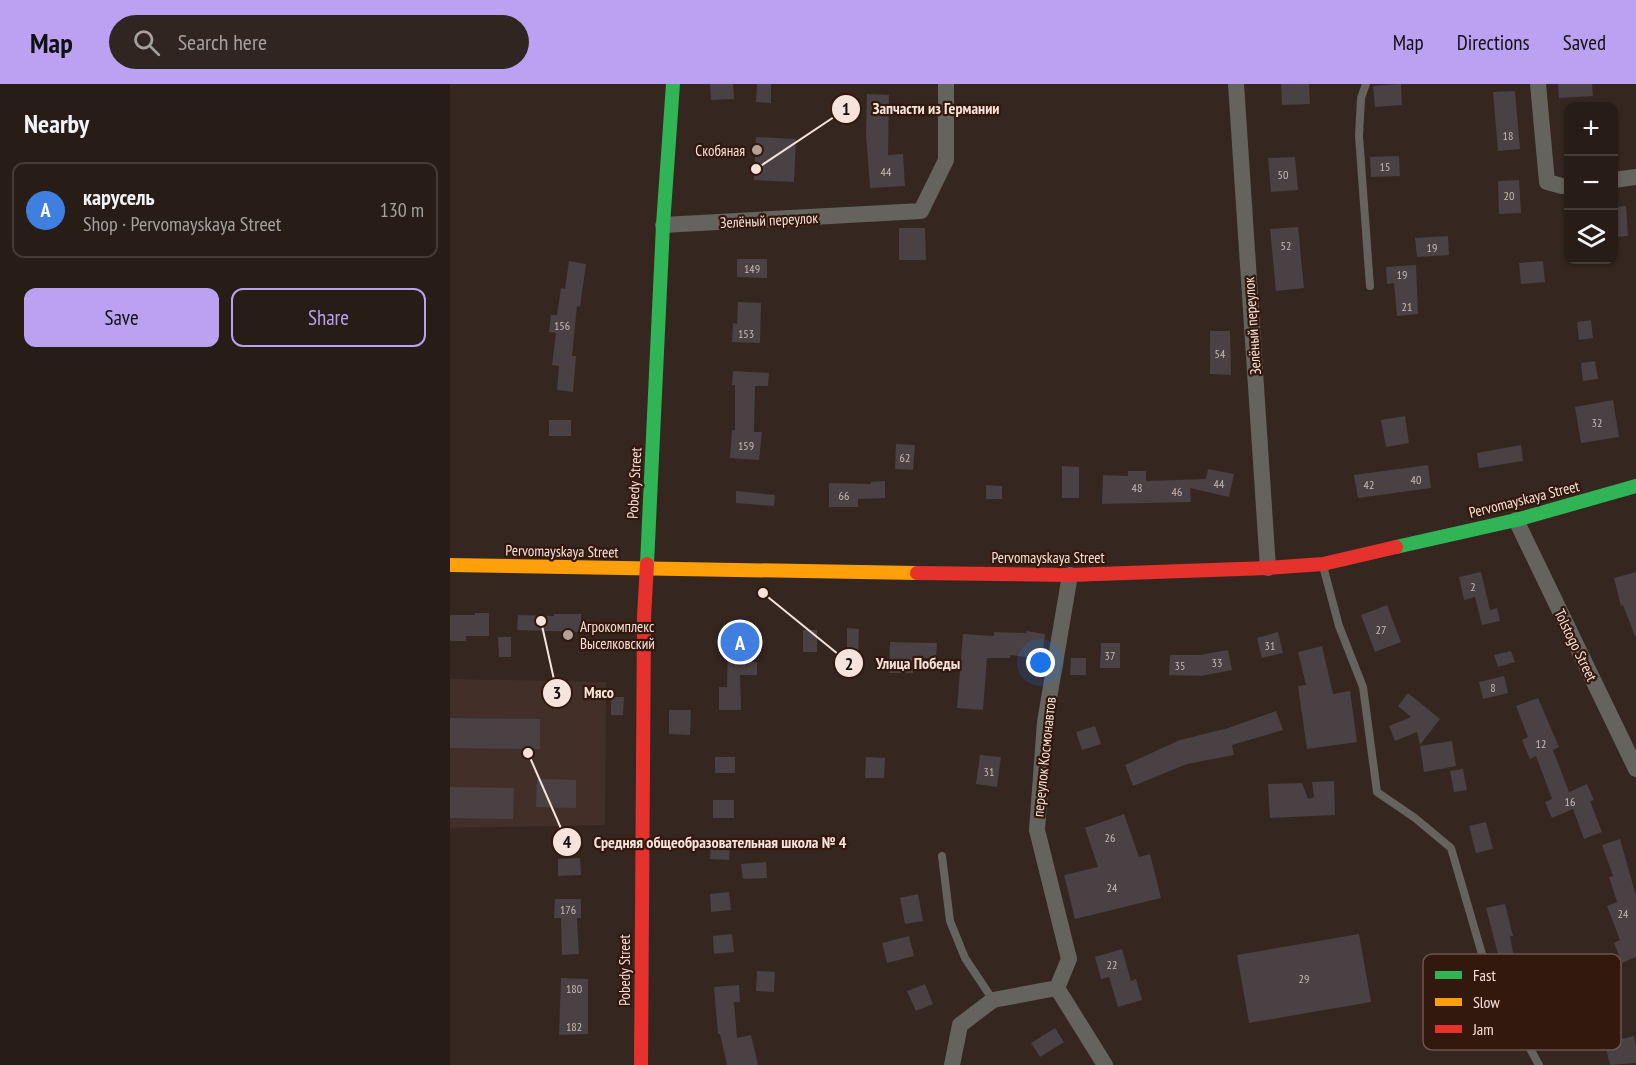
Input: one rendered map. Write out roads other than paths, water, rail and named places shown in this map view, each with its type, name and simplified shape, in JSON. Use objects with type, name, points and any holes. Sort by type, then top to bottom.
[{"type":"main road","name":"Pobedy Street","points":[[641,1065],[646,569],[663,225],[673,84]]},
{"type":"main road","name":"Pervomayskaya Street","points":[[450,565],[1070,575],[1268,568],[1323,564],[1516,520],[1636,486]]},
{"type":"street","name":"Зелёный переулок","points":[[663,225],[921,212],[946,160],[946,84]]},
{"type":"street","name":"Зелёный переулок","points":[[1236,84],[1268,568]]},
{"type":"street","points":[[1538,84],[1547,182],[1564,186]]},
{"type":"street","points":[[1618,179],[1636,177]]},
{"type":"street","name":"Tolstogo Street","points":[[1516,520],[1636,769]]},
{"type":"street","name":"переулок Космонавтов","points":[[1057,988],[1069,959],[1037,830],[1045,723],[1070,575]]},
{"type":"street","points":[[952,1065],[960,1025],[993,1000],[1057,988],[1106,1065]]},
{"type":"lane","points":[[1366,84],[1361,98],[1359,136],[1370,286]]},
{"type":"lane","points":[[1323,564],[1339,626],[1363,687],[1377,792],[1415,818],[1451,848],[1482,954]]},
{"type":"lane","points":[[942,856],[950,921],[965,958],[993,1000]]},
{"type":"lane","points":[[1531,1050],[1539,1065]]},
{"type":"place","name":"Скобяная","points":[[757,150]]},
{"type":"place","name":"Запчасти из Германии","points":[[756,169]]},
{"type":"place","name":"Улица Победы","points":[[763,593]]},
{"type":"place","name":"Мясо","points":[[541,621]]},
{"type":"place","name":"Агрокомплекс Выселковский","points":[[568,635]]},
{"type":"place","name":"карусель","points":[[740,642]]},
{"type":"place","name":"Средняя общеобразовательная школа № 4","points":[[528,753]]}]
